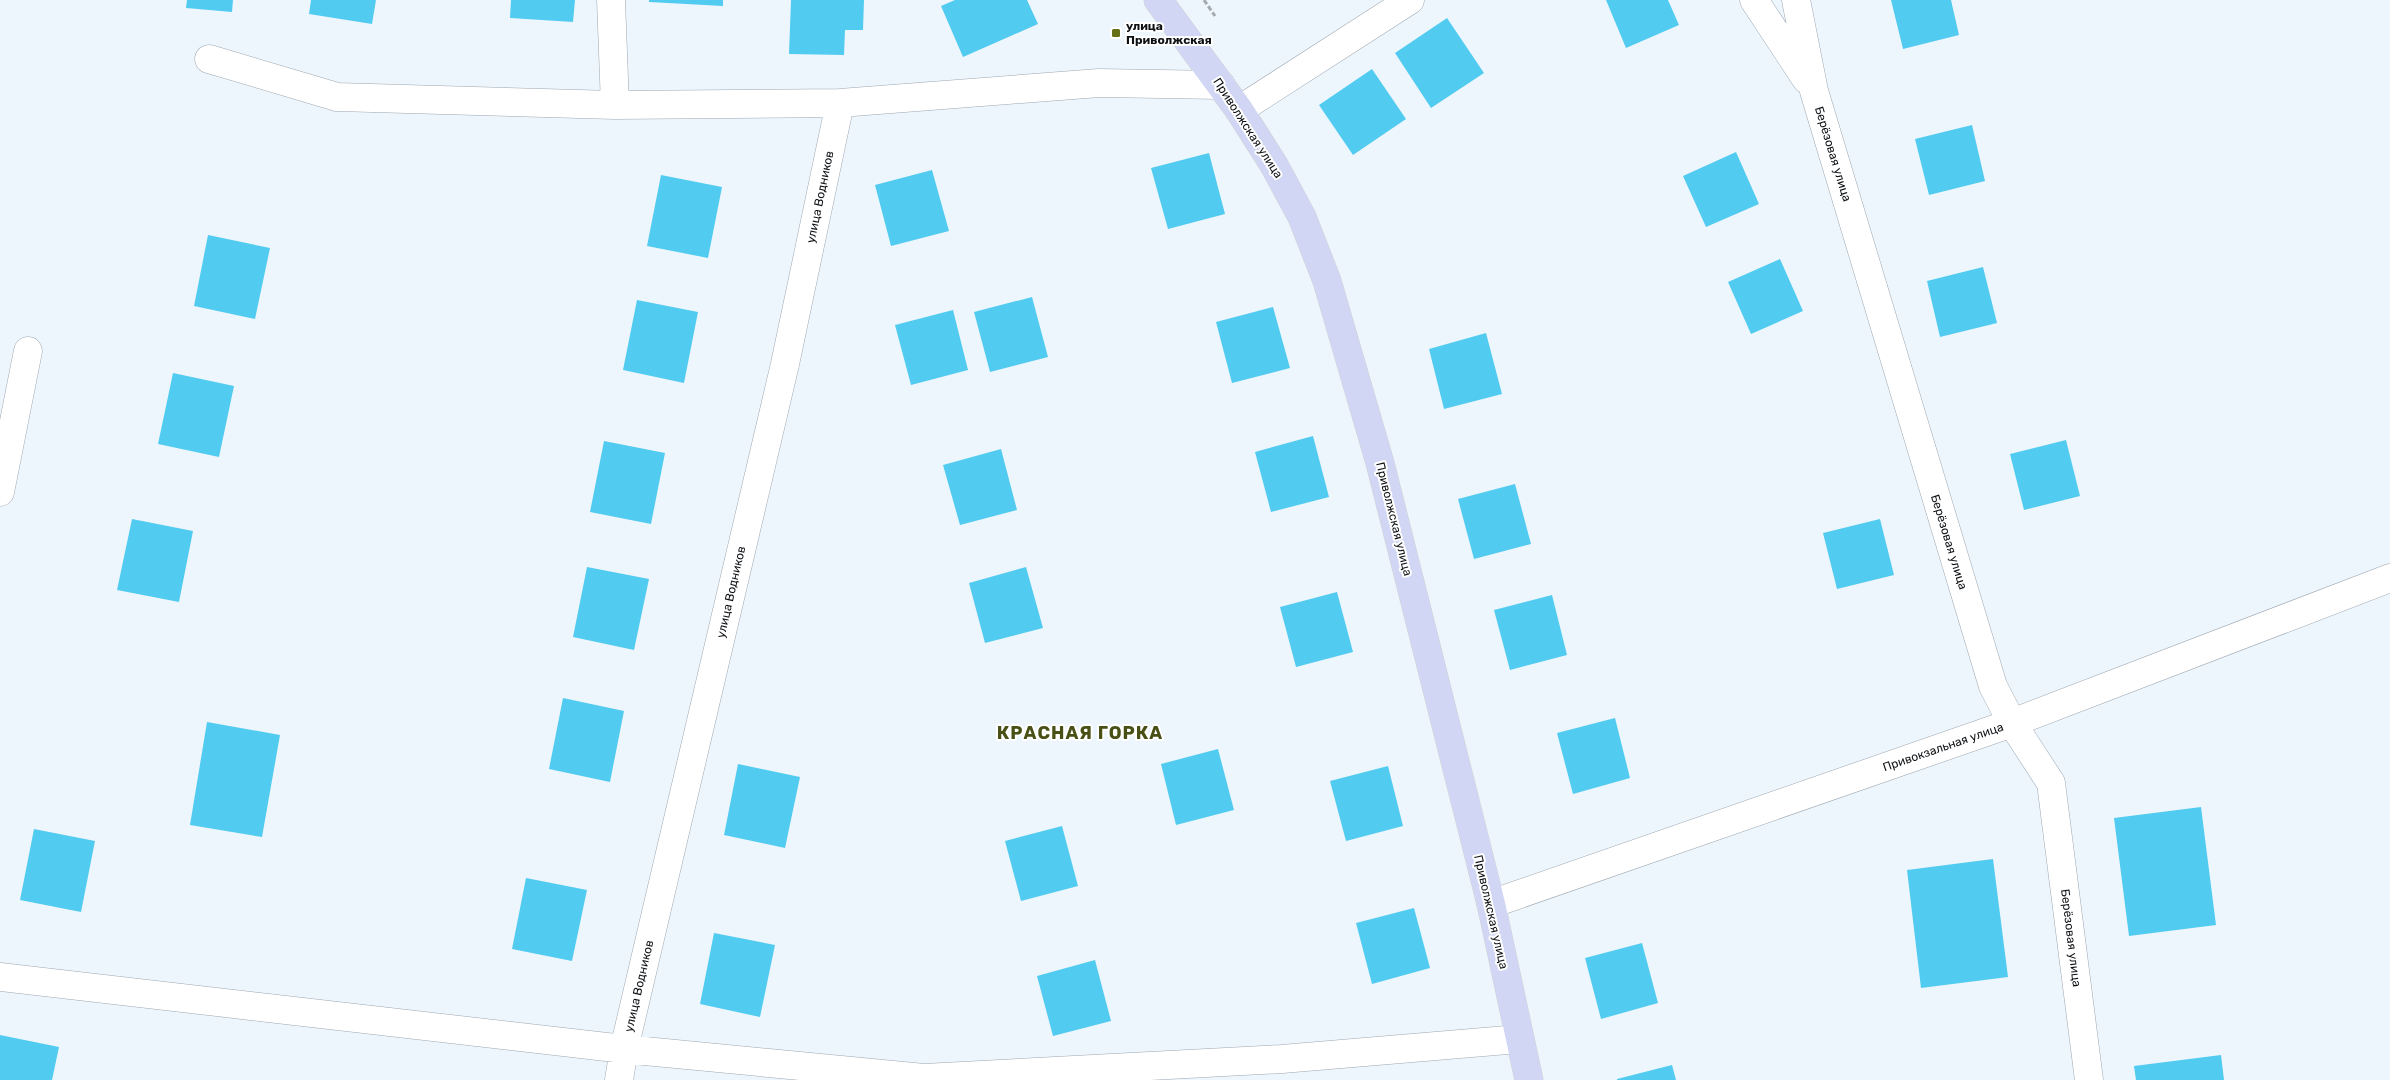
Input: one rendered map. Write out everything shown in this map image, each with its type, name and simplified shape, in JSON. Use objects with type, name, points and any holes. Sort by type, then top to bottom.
[{"type":"main road","name":"Приволжская улица","points":[[1158,0],[1240,110],[1274,165],[1302,217],[1327,281],[1380,463],[1491,904],[1529,1080]]},
{"type":"street","points":[[611,0],[615,106]]},
{"type":"street","points":[[1240,110],[1410,0]]},
{"type":"street","points":[[1754,0],[1814,90]]},
{"type":"street","name":"Берёзовая улица","points":[[1796,0],[1814,90],[1993,686],[2012,723],[2051,783],[2089,1080]]},
{"type":"street","points":[[209,59],[337,97],[615,106],[840,103],[1099,82],[1221,85]]},
{"type":"street","name":"улица Водников","points":[[618,1080],[784,364],[840,103]]},
{"type":"street","points":[[0,492],[28,351]]},
{"type":"street","name":"Привокзальная улица","points":[[1491,904],[2012,723],[2390,578]]},
{"type":"street","points":[[0,977],[624,1049],[924,1079],[1284,1070],[1519,1039]]},
{"type":"building","points":[[187,0],[233,0],[232,12],[186,8]]},
{"type":"building","points":[[311,0],[376,0],[372,24],[309,14]]},
{"type":"building","points":[[511,0],[575,0],[573,22],[510,18]]},
{"type":"building","points":[[649,0],[723,0],[723,6],[649,2]]},
{"type":"building","points":[[791,0],[864,0],[863,30],[845,30],[844,55],[789,54]]},
{"type":"building","points":[[955,0],[1027,0],[1038,24],[963,57],[941,6]]},
{"type":"building","points":[[1606,0],[1668,0],[1679,25],[1626,48]]},
{"type":"building","points":[[1891,0],[1951,0],[1959,35],[1903,49]]},
{"type":"building","points":[[1447,18],[1484,73],[1431,108],[1395,53]]},
{"type":"building","points":[[1372,69],[1406,119],[1353,155],[1319,105]]},
{"type":"building","points":[[1972,125],[1985,181],[1929,195],[1915,139]]},
{"type":"building","points":[[1736,152],[1759,204],[1706,227],[1683,176]]},
{"type":"building","points":[[1209,153],[1225,214],[1168,229],[1151,168]]},
{"type":"building","points":[[932,170],[949,231],[891,246],[875,185]]},
{"type":"building","points":[[661,175],[722,187],[708,258],[647,246]]},
{"type":"building","points":[[208,235],[270,248],[255,319],[194,306]]},
{"type":"building","points":[[1780,259],[1803,311],[1751,334],[1728,282]]},
{"type":"building","points":[[1983,267],[1997,323],[1940,337],[1927,281]]},
{"type":"building","points":[[1032,297],[1048,357],[990,372],[974,312]]},
{"type":"building","points":[[637,300],[698,312],[684,383],[623,370]]},
{"type":"building","points":[[1273,307],[1290,368],[1232,383],[1216,322]]},
{"type":"building","points":[[953,310],[968,370],[911,385],[895,325]]},
{"type":"building","points":[[1486,333],[1502,394],[1444,409],[1429,349]]},
{"type":"building","points":[[173,373],[234,386],[219,457],[158,444]]},
{"type":"building","points":[[1313,436],[1329,497],[1271,512],[1255,452]]},
{"type":"building","points":[[2066,440],[2080,496],[2024,510],[2010,454]]},
{"type":"building","points":[[604,441],[665,453],[651,524],[590,512]]},
{"type":"building","points":[[1001,449],[1017,510],[960,525],[943,465]]},
{"type":"building","points":[[1515,484],[1531,544],[1474,559],[1458,499]]},
{"type":"building","points":[[132,519],[193,531],[179,602],[117,590]]},
{"type":"building","points":[[1880,519],[1894,575],[1837,589],[1823,533]]},
{"type":"building","points":[[587,567],[649,579],[634,650],[573,637]]},
{"type":"building","points":[[1026,567],[1043,628],[985,643],[969,583]]},
{"type":"building","points":[[1337,592],[1353,652],[1296,667],[1280,607]]},
{"type":"building","points":[[1552,595],[1567,655],[1510,670],[1494,610]]},
{"type":"building","points":[[563,698],[624,711],[610,782],[549,769]]},
{"type":"building","points":[[1615,718],[1630,778],[1573,794],[1557,733]]},
{"type":"building","points":[[207,722],[280,735],[262,837],[190,825]]},
{"type":"building","points":[[1218,749],[1234,810],[1176,825],[1161,764]]},
{"type":"building","points":[[738,764],[800,777],[785,848],[724,835]]},
{"type":"building","points":[[1388,766],[1403,826],[1346,841],[1330,781]]},
{"type":"building","points":[[2201,807],[2216,925],[2129,936],[2114,818]]},
{"type":"building","points":[[1062,826],[1078,886],[1021,901],[1005,841]]},
{"type":"building","points":[[34,829],[95,841],[81,912],[20,900]]},
{"type":"building","points":[[1993,859],[2008,977],[1921,988],[1907,870]]},
{"type":"building","points":[[526,878],[587,890],[572,961],[512,949]]},
{"type":"building","points":[[1414,908],[1430,968],[1372,984],[1356,923]]},
{"type":"building","points":[[714,933],[775,945],[760,1017],[700,1004]]},
{"type":"building","points":[[1642,943],[1658,1003],[1601,1019],[1585,958]]},
{"type":"building","points":[[1095,960],[1111,1021],[1053,1036],[1037,976]]},
{"type":"building","points":[[0,1035],[59,1047],[52,1080],[0,1080]]},
{"type":"building","points":[[2221,1055],[2224,1080],[2136,1080],[2134,1066]]},
{"type":"building","points":[[1672,1065],[1676,1080],[1617,1080],[1617,1079]]},
{"type":"place","name":"улица Приволжская","points":[[1116,33]]},
{"type":"district","name":"КРАСНАЯ ГОРКА","points":[[1080,733]]}]
